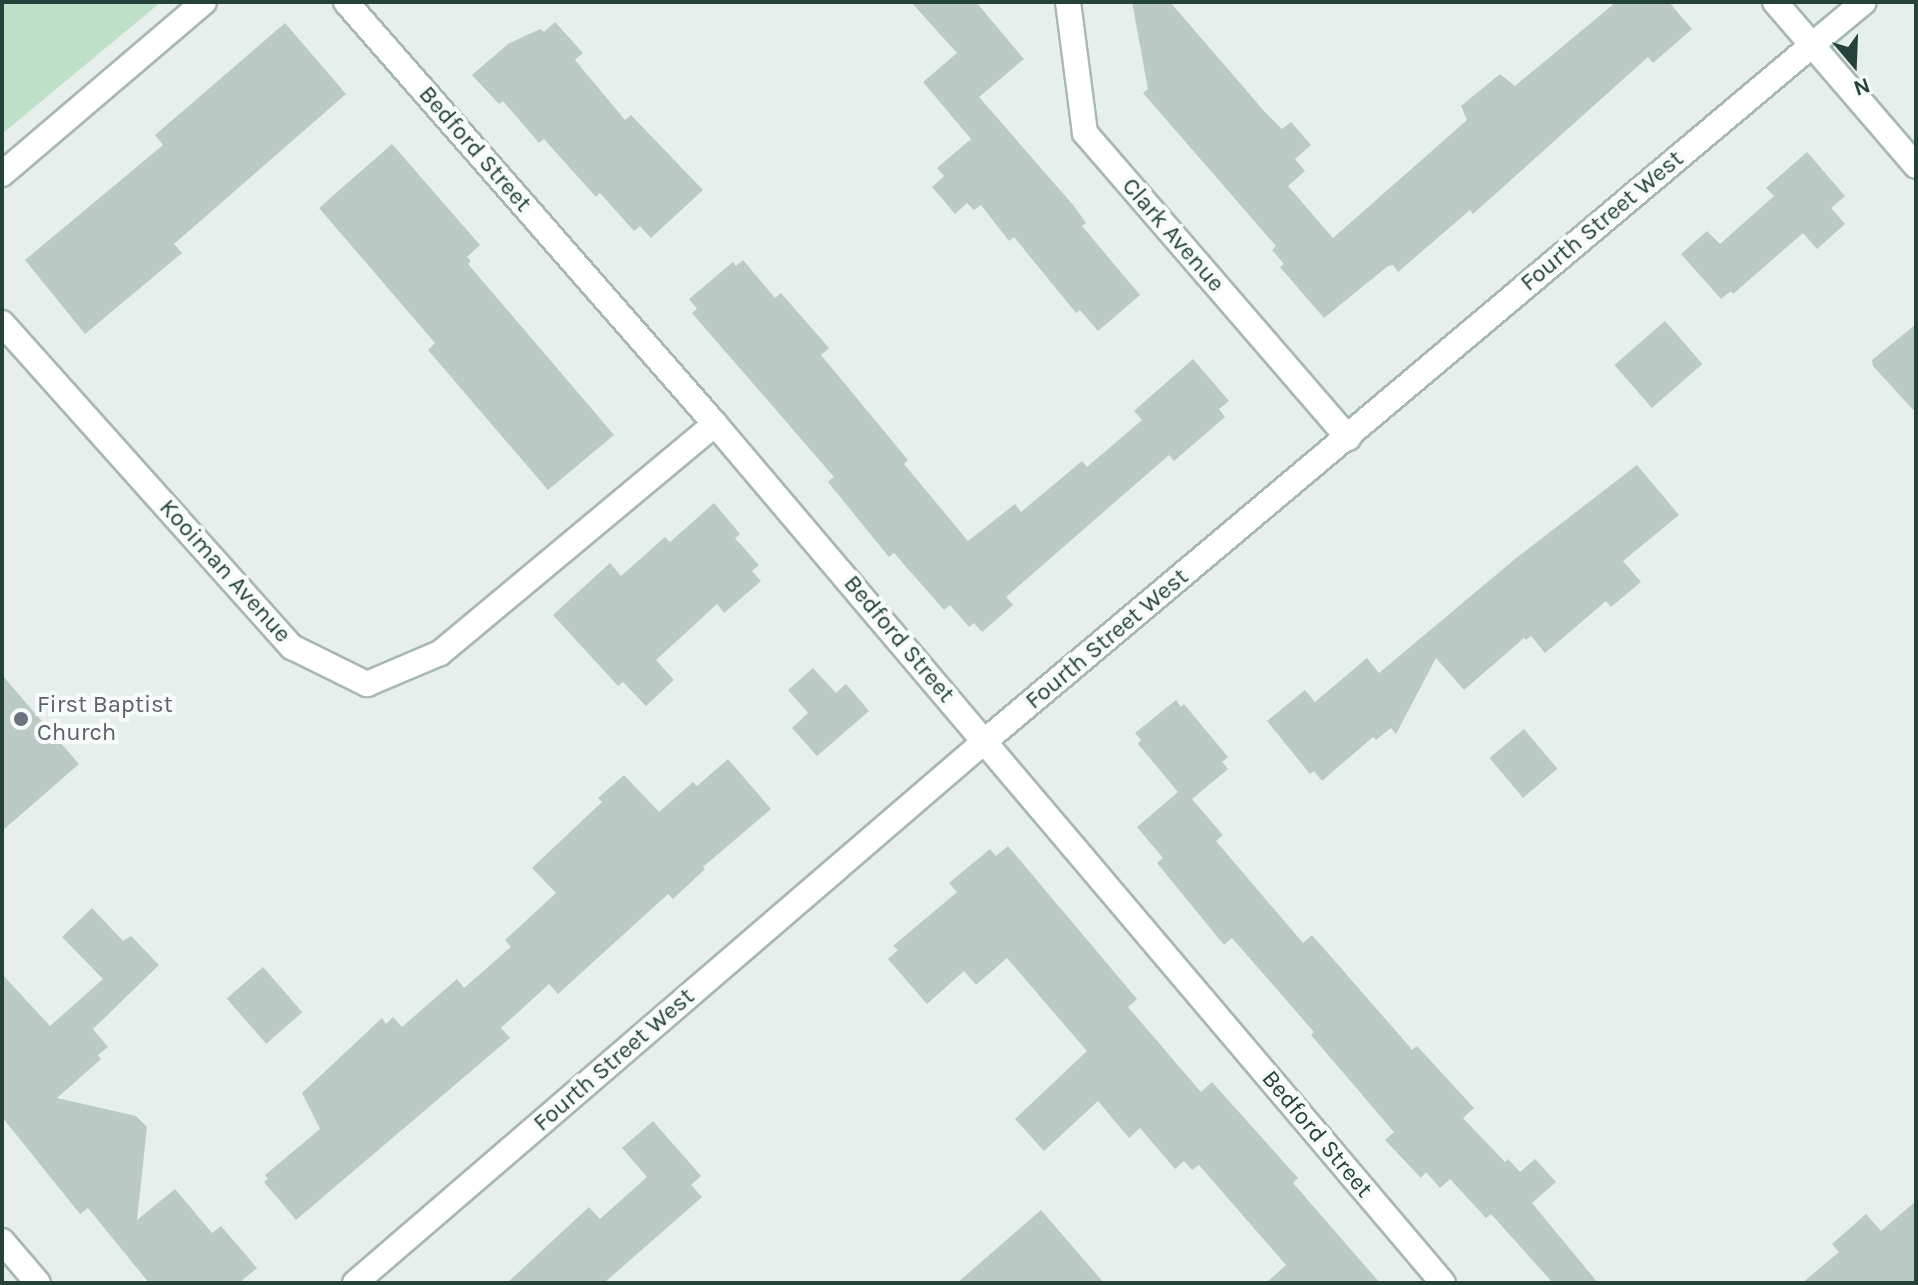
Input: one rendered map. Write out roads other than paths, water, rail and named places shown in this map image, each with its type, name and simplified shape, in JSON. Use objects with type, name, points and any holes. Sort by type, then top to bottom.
[{"type":"street","points":[[2,174],[204,2]]},
{"type":"street","name":"Bedford Street","points":[[346,2],[715,424],[1443,1283]]},
{"type":"street","name":"Clark Avenue","points":[[1068,2],[1085,133],[1348,438]]},
{"type":"street","points":[[1775,2],[1916,166]]},
{"type":"street","name":"Fourth Street West","points":[[355,1283],[985,741],[1864,2]]},
{"type":"street","name":"Kooiman Avenue","points":[[2,323],[292,647],[367,684],[440,653],[715,424]]},
{"type":"street","points":[[2,1241],[38,1283]]},
{"type":"place","name":"First Baptist Church","points":[[21,719]]}]
